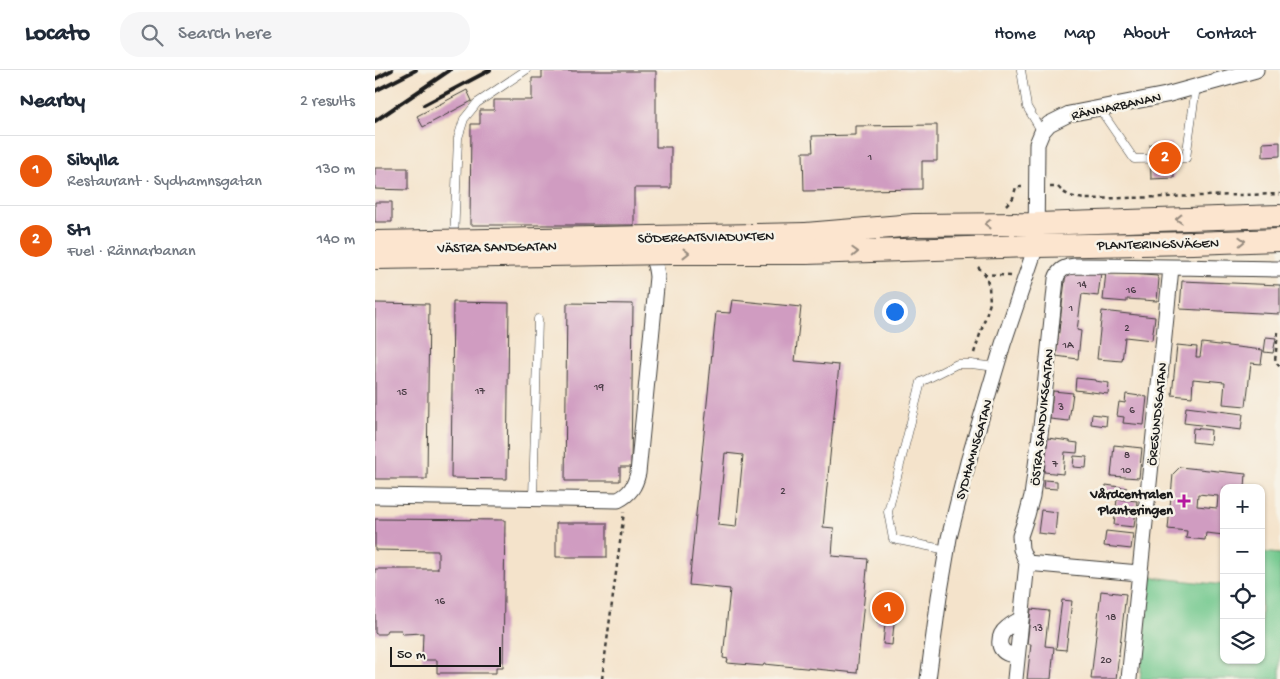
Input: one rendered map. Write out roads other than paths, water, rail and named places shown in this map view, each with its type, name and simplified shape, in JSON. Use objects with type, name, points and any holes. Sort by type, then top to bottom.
[{"type":"main road","name":"PLANTERINGSVÄGEN","points":[[1036,235],[1280,216]]},
{"type":"main road","name":"PLANTERINGSVÄGEN","points":[[1036,235],[1193,243],[1280,240]]},
{"type":"main road","name":"SÖDERGATSVIADUKTEN","points":[[375,258],[672,253],[806,244],[1036,235]]},
{"type":"main road","name":"SÖDERGATSVIADUKTEN","points":[[375,242],[806,244]]},
{"type":"street","name":"RÄNNARBANAN","points":[[1042,132],[1049,124],[1069,114],[1166,95],[1256,70]]},
{"type":"street","points":[[1036,235],[1037,144],[1042,132]]},
{"type":"street","name":"SYDHAMNSGATAN","points":[[928,679],[949,538],[968,462],[1036,235]]},
{"type":"street","name":"VÄSTRA SANDGATAN","points":[[375,249],[619,243],[634,246],[647,253],[656,265],[657,277],[638,473],[634,486],[626,496],[618,500],[533,498]]},
{"type":"street","name":"PLANTERINGSVÄGEN","points":[[1061,270],[1075,266],[1280,269]]},
{"type":"street","name":"ÖRESUNDSGATAN","points":[[1129,679],[1171,268]]},
{"type":"street","name":"ÖSTRA SANDVIKSGATAN","points":[[1015,679],[1027,563],[1021,549],[1020,536],[1032,496],[1041,427],[1055,279],[1061,270]]},
{"type":"street","points":[[375,496],[533,498]]},
{"type":"street","points":[[1027,563],[1139,573]]},
{"type":"lane","points":[[454,248],[458,138],[464,119],[477,103],[526,70]]},
{"type":"lane","points":[[1021,70],[1027,107],[1042,132]]},
{"type":"lane","points":[[1099,108],[1134,158],[1186,158],[1196,87]]},
{"type":"lane","points":[[533,498],[538,319]]},
{"type":"lane","points":[[947,550],[893,539],[888,512],[921,382],[957,364],[996,366]]},
{"type":"railway","points":[[375,79],[392,70]]},
{"type":"railway","points":[[375,91],[416,70]]},
{"type":"railway","points":[[375,121],[450,70]]},
{"type":"railway","points":[[424,105],[490,70]]},
{"type":"place","name":"St1","points":[[1165,158]]},
{"type":"place","name":"Vårdcentralen Planteringen","points":[[1184,501]]},
{"type":"place","name":"Sibylla","points":[[888,608]]}]
